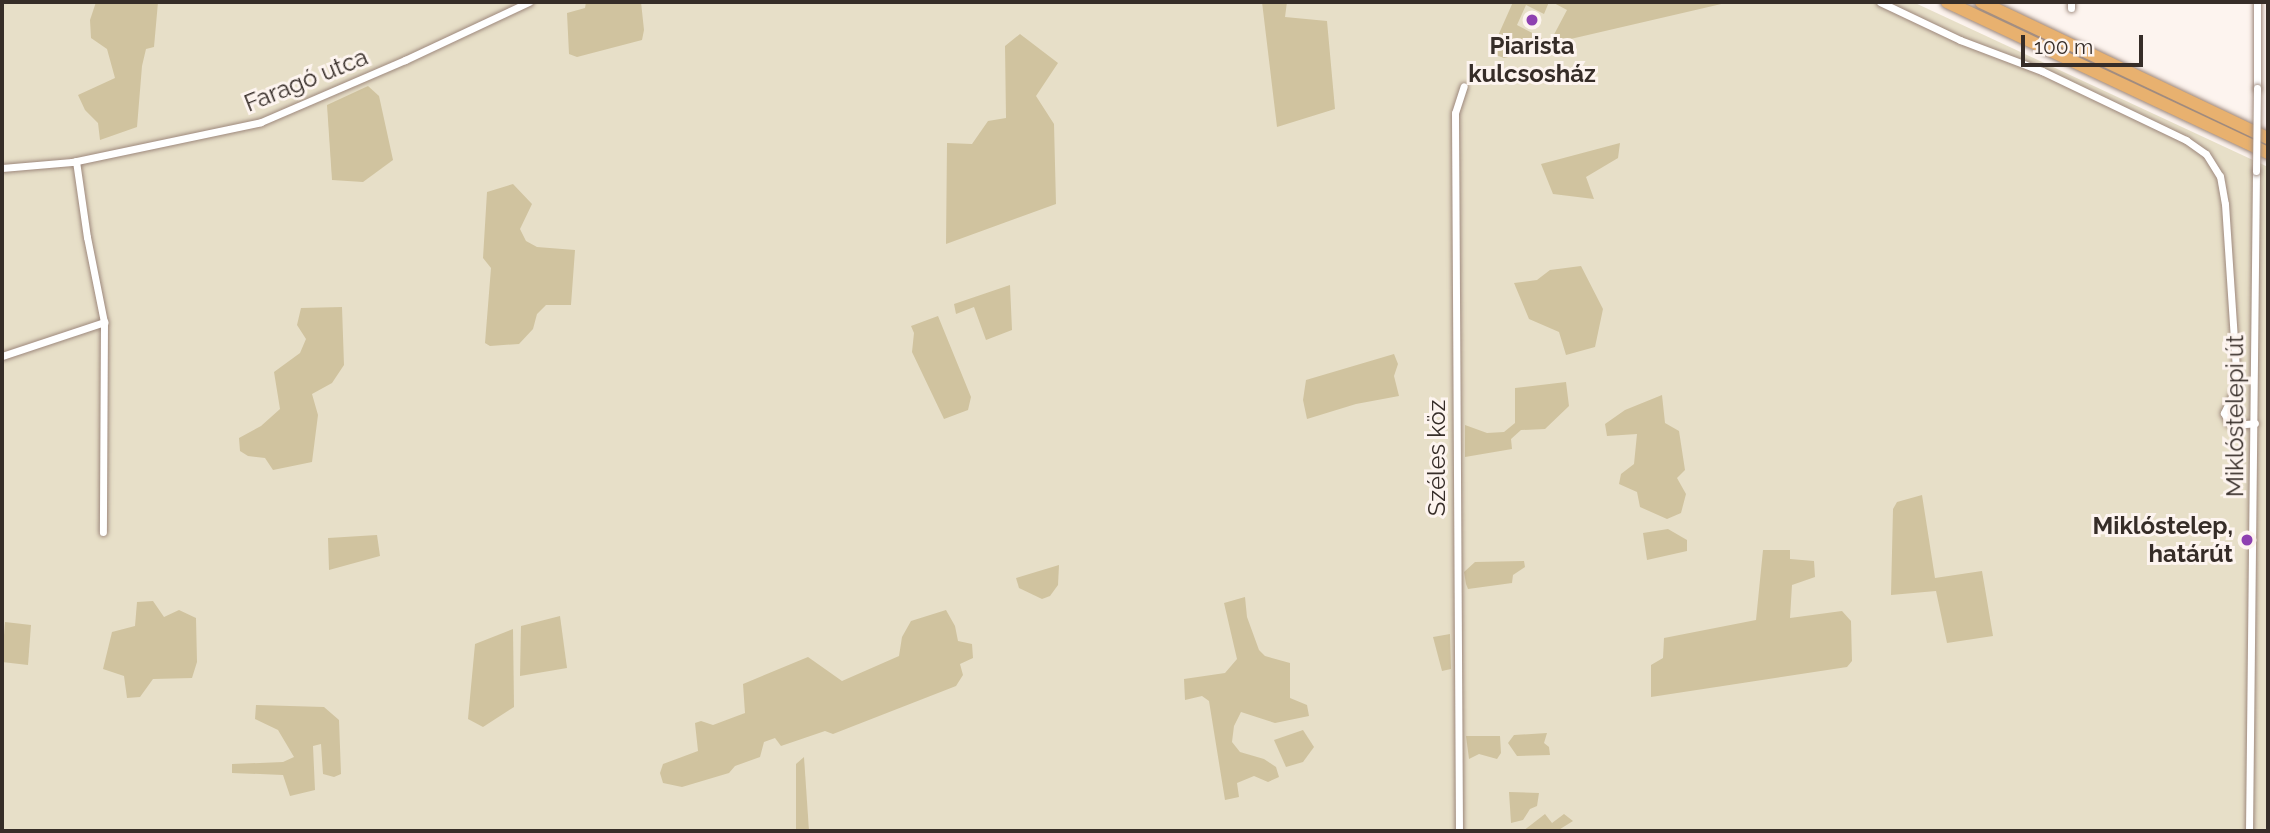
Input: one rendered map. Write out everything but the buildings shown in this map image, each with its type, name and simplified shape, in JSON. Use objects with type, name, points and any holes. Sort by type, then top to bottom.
[{"type":"highway","points":[[1947,2],[2268,153]]},
{"type":"highway","points":[[1981,2],[2268,138]]},
{"type":"street","name":"Faragó utca","points":[[2,168],[76,161],[261,122],[405,60],[529,2]]},
{"type":"street","points":[[1880,2],[1960,40],[2054,77],[2186,140],[2206,154],[2220,176],[2225,204],[2237,386],[2224,413],[2229,423],[2234,425],[2255,423]]},
{"type":"street","name":"Miklóstelepi út","points":[[2249,831],[2257,2]]},
{"type":"street","name":"Széles köz","points":[[1459,831],[1455,113],[1464,86]]},
{"type":"street","points":[[76,161],[87,237],[104,322],[103,532]]},
{"type":"street","points":[[2,356],[104,322]]},
{"type":"shaded area","points":[[2,2],[1913,2],[2268,167],[2268,831],[2,831]]},
{"type":"shaded area","points":[[96,2],[158,2],[154,47],[146,49],[142,66],[137,127],[100,140],[98,123],[85,110],[78,95],[115,78],[107,49],[91,38],[90,20]]},
{"type":"shaded area","points":[[586,2],[641,2],[644,30],[642,40],[577,57],[569,54],[567,13],[585,8]]},
{"type":"shaded area","points":[[1262,2],[1287,2],[1285,17],[1327,21],[1335,109],[1277,127]]},
{"type":"shaded area","points":[[1513,2],[1549,2],[1544,14],[1526,5],[1517,25],[1542,38],[1538,50],[1504,58],[1496,55],[1493,47]]},
{"type":"shaded area","points":[[1552,2],[1730,2],[1549,44],[1567,10]]},
{"type":"shaded area","points":[[1020,34],[1058,63],[1036,96],[1054,124],[1056,204],[946,244],[947,143],[972,144],[988,121],[1006,118],[1005,46]]},
{"type":"shaded area","points":[[368,86],[379,96],[393,160],[363,182],[332,180],[327,105]]},
{"type":"shaded area","points":[[1620,143],[1618,158],[1586,177],[1594,199],[1553,194],[1541,164]]},
{"type":"shaded area","points":[[513,184],[532,204],[520,229],[526,241],[537,247],[575,250],[571,305],[546,305],[537,314],[533,329],[519,344],[490,346],[485,343],[491,268],[483,258],[487,192]]},
{"type":"shaded area","points":[[1581,266],[1603,309],[1595,347],[1566,355],[1559,332],[1529,319],[1514,283],[1537,280],[1550,270]]},
{"type":"shaded area","points":[[1010,285],[1012,330],[986,340],[974,307],[956,314],[954,304]]},
{"type":"shaded area","points":[[342,307],[344,365],[332,383],[312,394],[318,415],[312,462],[273,470],[265,458],[248,456],[240,451],[239,438],[261,426],[280,409],[274,372],[300,353],[306,339],[297,325],[301,308]]},
{"type":"shaded area","points":[[938,316],[971,397],[968,410],[944,419],[912,352],[914,333],[911,326]]},
{"type":"shaded area","points":[[1394,354],[1398,364],[1394,376],[1399,396],[1356,404],[1307,419],[1303,400],[1306,380]]},
{"type":"shaded area","points":[[1566,382],[1569,406],[1545,429],[1521,430],[1511,439],[1512,449],[1465,457],[1465,425],[1487,433],[1504,432],[1515,423],[1515,388]]},
{"type":"shaded area","points":[[1662,395],[1665,423],[1679,431],[1685,470],[1677,478],[1686,494],[1681,513],[1667,519],[1640,507],[1637,492],[1619,484],[1621,474],[1634,464],[1637,434],[1607,436],[1605,424],[1625,410]]},
{"type":"shaded area","points":[[1922,495],[1935,578],[1982,571],[1993,636],[1947,643],[1936,591],[1891,595],[1893,509],[1897,502]]},
{"type":"shaded area","points":[[1668,529],[1687,540],[1687,551],[1647,560],[1643,533]]},
{"type":"shaded area","points":[[377,535],[380,556],[329,570],[328,538]]},
{"type":"shaded area","points":[[1763,550],[1790,550],[1790,559],[1814,561],[1815,577],[1792,585],[1790,618],[1842,611],[1851,621],[1852,661],[1847,667],[1651,697],[1651,665],[1663,658],[1664,638],[1756,620]]},
{"type":"shaded area","points":[[1524,561],[1525,567],[1513,575],[1512,583],[1468,589],[1464,572],[1475,562]]},
{"type":"shaded area","points":[[1059,565],[1058,585],[1050,596],[1042,599],[1019,588],[1016,578]]},
{"type":"shaded area","points":[[1245,597],[1247,617],[1259,650],[1265,656],[1290,663],[1290,698],[1307,705],[1309,716],[1275,723],[1241,712],[1234,726],[1232,742],[1240,752],[1264,759],[1276,767],[1279,777],[1268,782],[1254,776],[1237,783],[1239,797],[1225,800],[1209,701],[1202,696],[1185,700],[1184,679],[1225,673],[1237,659],[1224,603]]},
{"type":"shaded area","points":[[153,601],[164,617],[179,610],[196,618],[197,662],[192,678],[153,679],[140,697],[127,698],[124,676],[103,669],[112,632],[135,626],[137,602]]},
{"type":"shaded area","points":[[946,610],[955,626],[958,641],[972,644],[973,658],[960,664],[963,675],[956,686],[833,734],[825,731],[781,746],[775,738],[764,742],[760,757],[735,766],[729,773],[682,787],[663,783],[660,773],[663,764],[698,751],[695,723],[701,721],[713,725],[745,713],[743,684],[808,657],[842,681],[899,656],[902,637],[911,621]]},
{"type":"shaded area","points":[[560,616],[567,668],[520,676],[521,626]]},
{"type":"shaded area","points":[[5,622],[31,625],[28,665],[2,662]]},
{"type":"shaded area","points":[[513,629],[514,707],[483,727],[468,719],[475,644]]},
{"type":"shaded area","points":[[1450,634],[1451,669],[1442,671],[1433,637]]},
{"type":"shaded area","points":[[256,705],[324,707],[339,720],[341,774],[334,777],[323,774],[321,744],[313,746],[315,790],[290,796],[283,775],[232,773],[232,764],[283,762],[294,757],[278,730],[255,719]]},
{"type":"shaded area","points":[[1303,730],[1314,747],[1303,762],[1286,767],[1274,740]]},
{"type":"shaded area","points":[[1547,733],[1544,743],[1549,747],[1550,755],[1517,756],[1508,743],[1514,735]]},
{"type":"shaded area","points":[[1466,736],[1500,736],[1501,753],[1497,759],[1479,754],[1469,759]]},
{"type":"shaded area","points":[[804,757],[809,831],[796,831],[796,764]]},
{"type":"shaded area","points":[[1509,792],[1539,793],[1537,806],[1530,809],[1523,820],[1511,823]]},
{"type":"shaded area","points":[[1545,814],[1552,823],[1564,814],[1573,821],[1557,831],[1523,831]]},
{"type":"place","name":"Piarista kulcsosház","points":[[1532,20]]},
{"type":"place","name":"Miklóstelep, határút","points":[[2247,540]]}]
